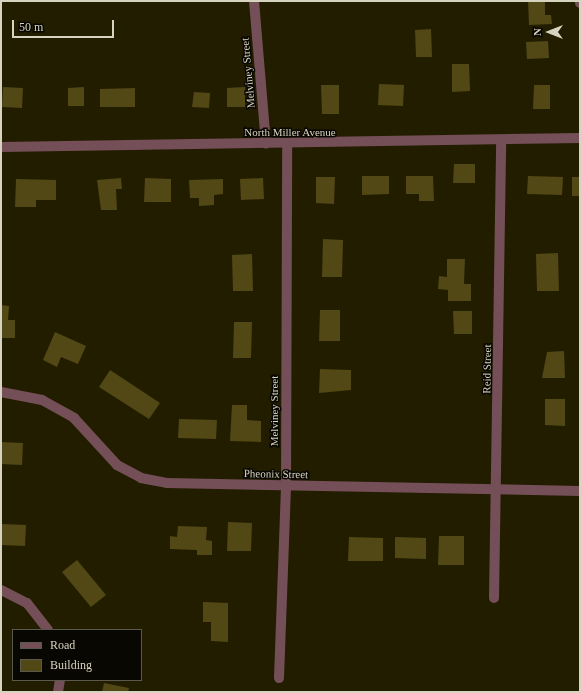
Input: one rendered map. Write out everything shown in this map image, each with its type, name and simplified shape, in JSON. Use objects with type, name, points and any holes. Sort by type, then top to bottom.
[{"type":"street","name":"Melviney Street","points":[[254,1],[266,143]]},
{"type":"street","name":"North Miller Avenue","points":[[1,147],[501,141],[580,138]]},
{"type":"street","name":"Reid Street","points":[[494,598],[497,490],[501,141]]},
{"type":"street","name":"Melviney Street","points":[[279,678],[286,486],[286,144]]},
{"type":"street","name":"Pheonix Street","points":[[1,392],[42,400],[74,418],[117,465],[141,478],[167,483],[580,491]]},
{"type":"street","points":[[1,590],[27,603],[47,629]]},
{"type":"street","points":[[58,692],[60,681]]},
{"type":"building","points":[[528,1],[545,1],[545,15],[551,15],[552,24],[529,25]]},
{"type":"building","points":[[431,29],[432,57],[416,57],[415,30]]},
{"type":"building","points":[[548,41],[549,58],[527,59],[526,42]]},
{"type":"building","points":[[452,64],[469,64],[470,91],[452,92]]},
{"type":"building","points":[[379,84],[404,85],[403,106],[378,105]]},
{"type":"building","points":[[321,85],[339,85],[339,114],[322,114]]},
{"type":"building","points":[[534,85],[550,85],[550,109],[533,109]]},
{"type":"building","points":[[3,87],[23,88],[22,108],[2,107]]},
{"type":"building","points":[[84,87],[84,106],[68,106],[68,88]]},
{"type":"building","points":[[245,87],[245,107],[227,107],[227,88]]},
{"type":"building","points":[[135,88],[135,107],[100,107],[100,89]]},
{"type":"building","points":[[194,92],[210,93],[209,108],[192,107]]},
{"type":"building","points":[[454,164],[475,164],[475,183],[453,183]]},
{"type":"building","points":[[362,176],[389,176],[389,194],[362,195]]},
{"type":"building","points":[[406,176],[433,176],[434,201],[419,201],[419,194],[406,194]]},
{"type":"building","points":[[528,176],[563,177],[562,195],[527,194]]},
{"type":"building","points":[[316,177],[335,177],[334,204],[316,203]]},
{"type":"building","points":[[572,177],[580,177],[580,196],[572,196]]},
{"type":"building","points":[[121,178],[122,189],[116,189],[117,210],[101,210],[97,180]]},
{"type":"building","points":[[145,178],[171,179],[171,202],[144,202]]},
{"type":"building","points":[[263,178],[264,199],[241,200],[240,179]]},
{"type":"building","points":[[16,179],[56,180],[56,200],[36,200],[36,207],[15,207]]},
{"type":"building","points":[[223,179],[223,194],[214,195],[214,205],[199,206],[199,198],[190,198],[189,180]]},
{"type":"building","points":[[323,239],[343,240],[342,277],[322,277]]},
{"type":"building","points":[[558,253],[559,291],[537,291],[536,254]]},
{"type":"building","points":[[252,254],[253,291],[233,291],[232,255]]},
{"type":"building","points":[[447,259],[465,259],[464,284],[471,284],[471,301],[448,301],[448,290],[438,289],[439,276],[447,277]]},
{"type":"building","points":[[1,305],[9,306],[8,320],[15,320],[15,338],[1,338]]},
{"type":"building","points":[[320,310],[340,310],[340,341],[319,341]]},
{"type":"building","points":[[453,311],[472,311],[472,334],[454,334]]},
{"type":"building","points":[[234,322],[252,322],[251,358],[233,358]]},
{"type":"building","points":[[55,332],[86,346],[78,364],[61,357],[57,367],[43,360]]},
{"type":"building","points":[[564,351],[565,378],[542,378],[547,352]]},
{"type":"building","points":[[320,369],[351,370],[351,390],[319,393]]},
{"type":"building","points":[[110,370],[160,403],[149,419],[99,387]]},
{"type":"building","points":[[545,399],[565,399],[565,426],[545,425]]},
{"type":"building","points":[[232,405],[247,405],[247,420],[261,421],[261,442],[230,441]]},
{"type":"building","points":[[179,419],[217,420],[216,439],[178,438]]},
{"type":"building","points":[[1,442],[23,443],[22,465],[1,464]]},
{"type":"building","points":[[228,522],[252,523],[251,551],[227,551]]},
{"type":"building","points":[[1,524],[26,525],[25,546],[1,545]]},
{"type":"building","points":[[178,526],[207,527],[206,540],[212,541],[212,555],[197,555],[197,550],[170,549],[170,536],[177,537]]},
{"type":"building","points":[[439,536],[464,536],[464,565],[438,565]]},
{"type":"building","points":[[349,537],[383,538],[383,561],[348,561]]},
{"type":"building","points":[[395,537],[426,538],[426,559],[395,558]]},
{"type":"building","points":[[77,560],[106,595],[91,607],[62,572]]},
{"type":"building","points":[[203,602],[228,603],[228,642],[211,641],[211,622],[203,622]]},
{"type":"building","points":[[104,683],[129,688],[128,692],[102,692]]}]
